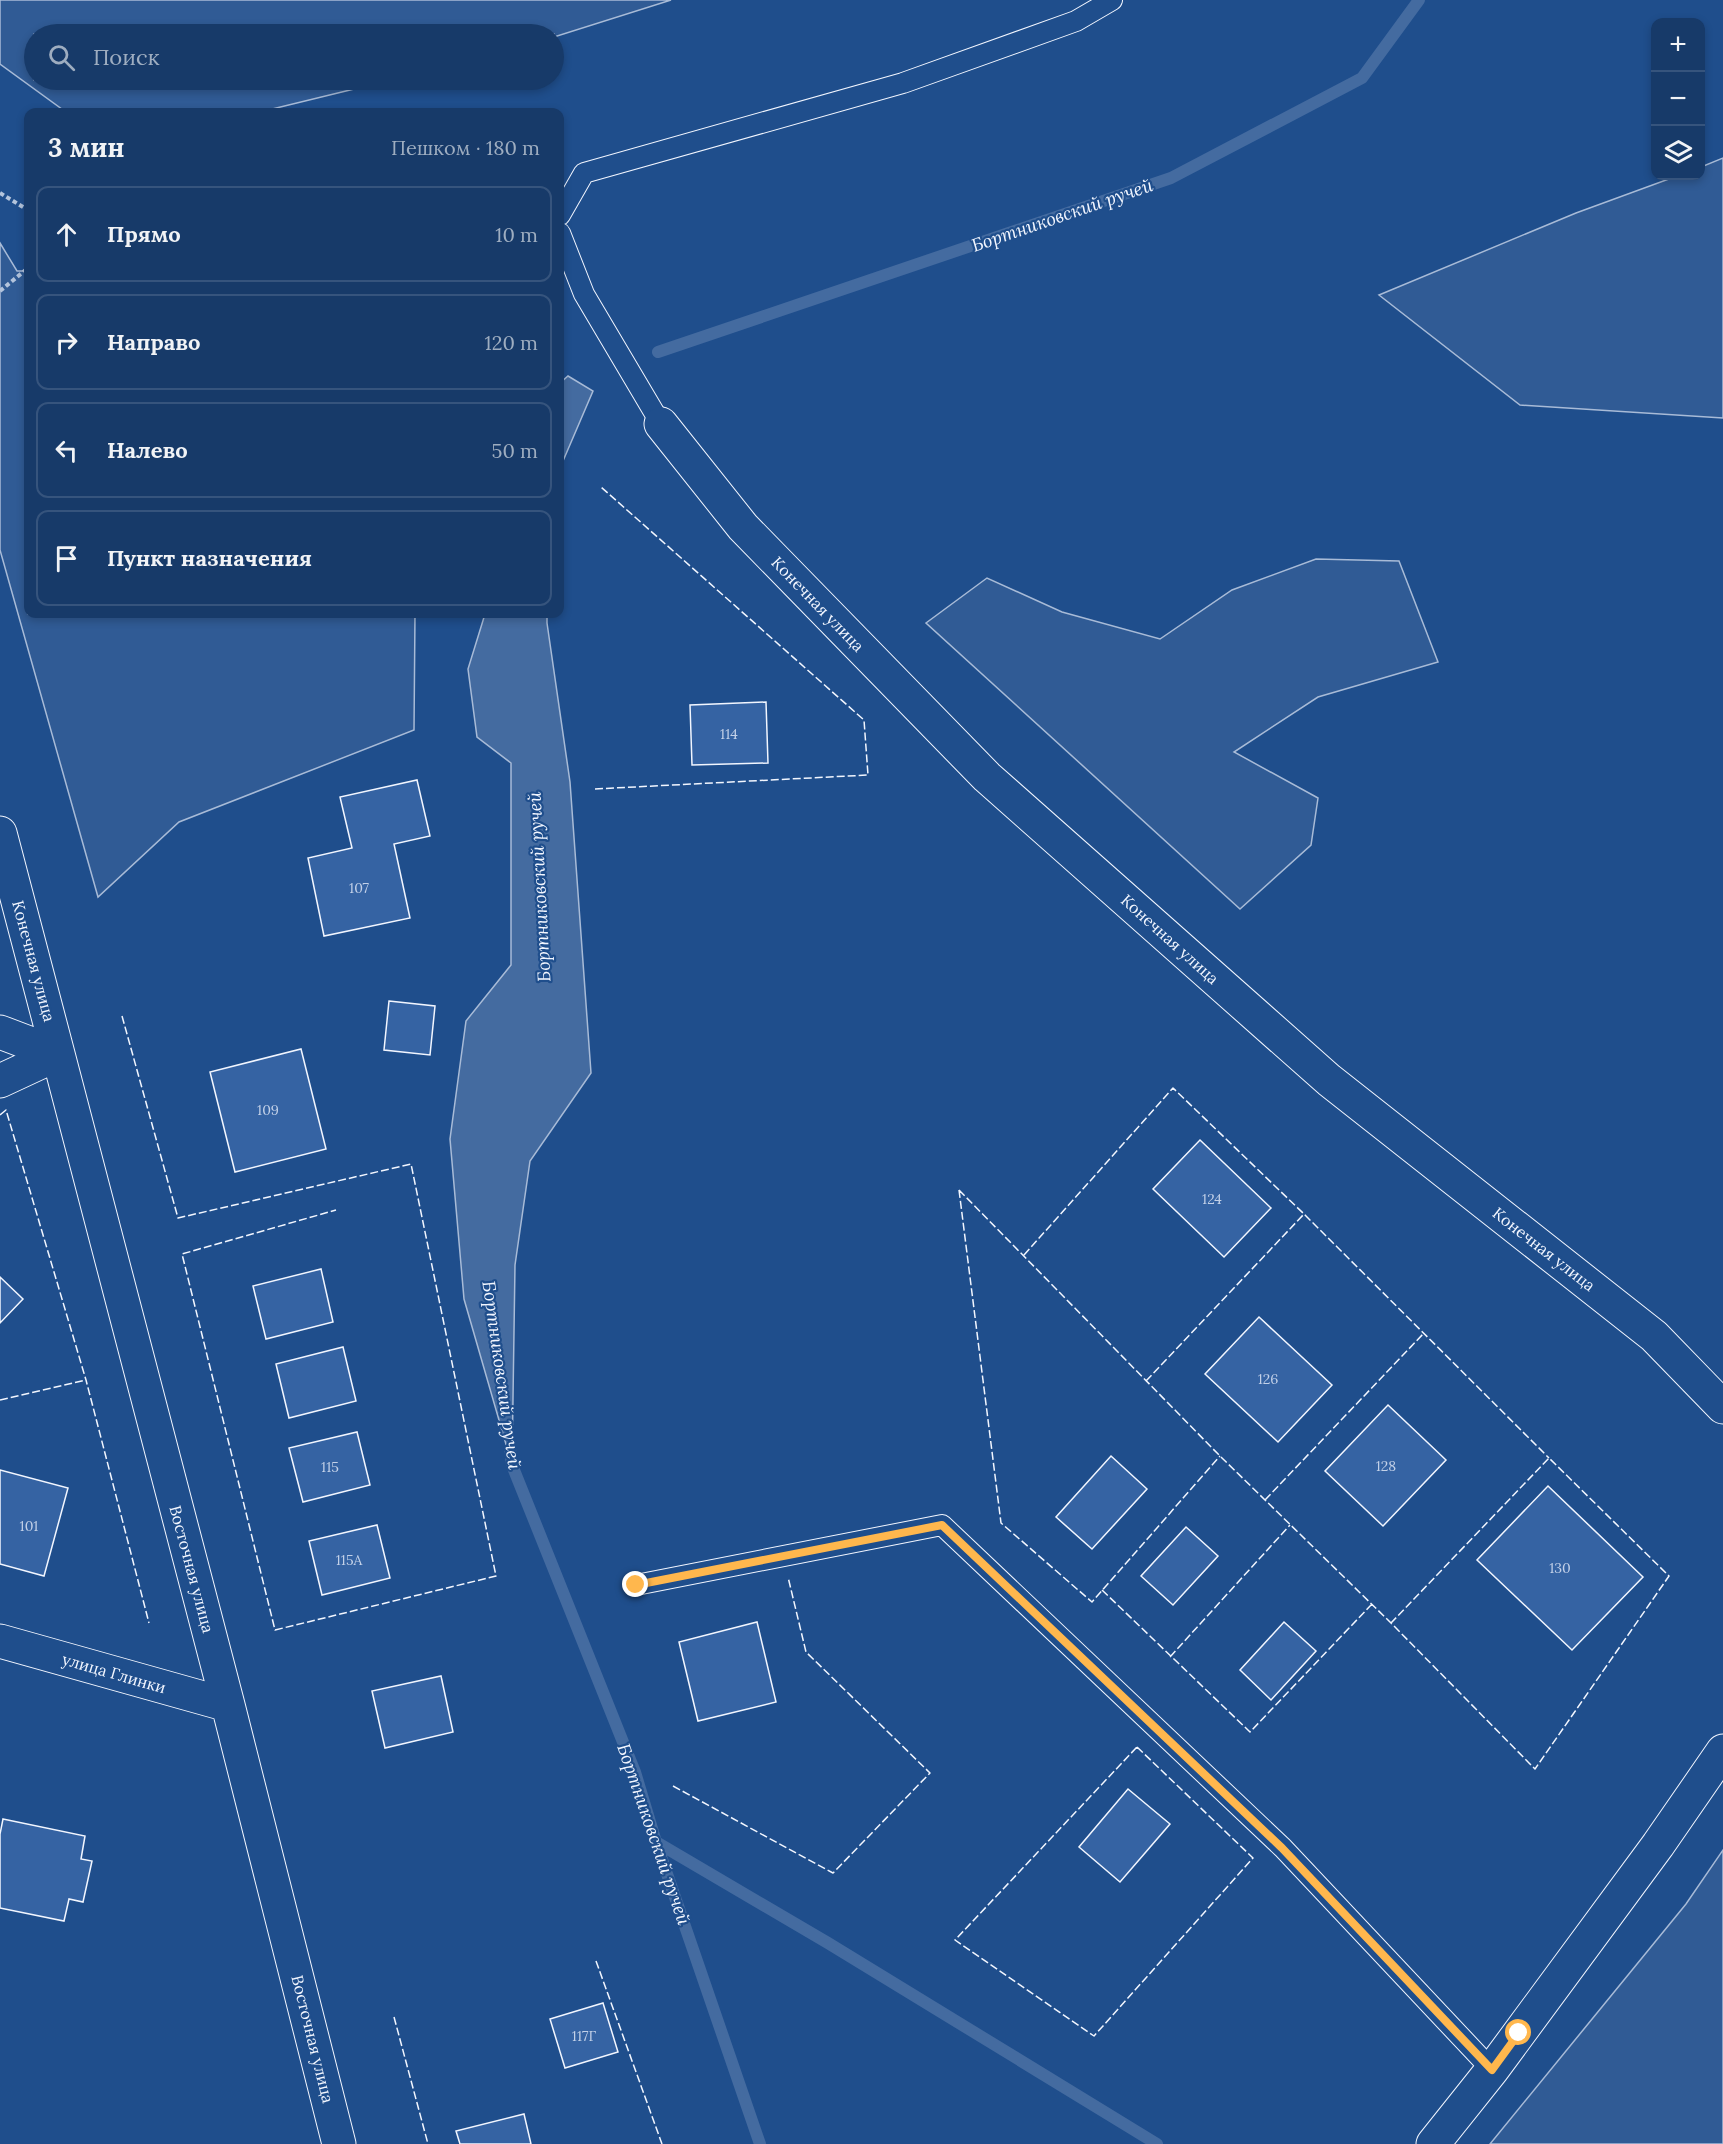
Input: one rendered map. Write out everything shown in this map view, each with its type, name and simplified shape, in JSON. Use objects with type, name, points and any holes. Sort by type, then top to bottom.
[{"type":"street","name":"Конечная улица","points":[[661,424],[743,526],[987,777],[1329,1080],[1654,1336],[1723,1407]]},
{"type":"street","name":"Конечная улица","points":[[0,833],[58,1054]]},
{"type":"street","points":[[0,1032],[58,1054]]},
{"type":"street","points":[[0,1081],[58,1054]]},
{"type":"street","name":"Восточная улица","points":[[58,1054],[228,1705],[339,2144]]},
{"type":"street","name":"улица Глинки","points":[[0,1641],[228,1705]]},
{"type":"street","points":[[1433,2144],[1492,2070],[1658,1845],[1723,1751]]},
{"type":"lane","points":[[564,208],[584,173],[903,83],[1076,21],[1112,0]]},
{"type":"lane","points":[[564,243],[584,294],[661,424]]},
{"type":"lane","points":[[636,1585],[942,1525],[1282,1848],[1492,2070]]},
{"type":"path","points":[[0,193],[24,208]]},
{"type":"path","points":[[0,291],[24,271]]},
{"type":"shaded area","points":[[0,0],[671,0],[564,34],[564,24],[24,24],[24,81],[0,64]]},
{"type":"shaded area","points":[[36,90],[350,90],[276,108],[60,108]]},
{"type":"shaded area","points":[[1723,158],[1723,418],[1520,405],[1379,295],[1576,213],[1666,180],[1705,180],[1705,165]]},
{"type":"shaded area","points":[[0,243],[17,271],[24,271],[24,618],[415,618],[414,730],[179,822],[98,897],[0,550]]},
{"type":"shaded area","points":[[1316,559],[1399,561],[1438,662],[1318,697],[1234,752],[1318,798],[1311,845],[1240,909],[926,623],[987,578],[1062,612],[1160,639],[1232,590]]},
{"type":"shaded area","points":[[1723,1850],[1723,2144],[1490,2144],[1686,1904]]},
{"type":"water","points":[[568,376],[593,391],[564,459],[564,380]]},
{"type":"water","points":[[484,618],[547,618],[570,782],[591,1073],[530,1161],[515,1265],[512,1465],[464,1299],[450,1139],[466,1021],[511,965],[511,763],[477,737],[468,669]]},
{"type":"building","points":[[766,702],[768,763],[692,765],[690,705]]},
{"type":"building","points":[[417,780],[430,836],[394,844],[410,918],[324,936],[308,858],[352,848],[340,797]]},
{"type":"building","points":[[389,1001],[435,1006],[430,1055],[384,1050]]},
{"type":"building","points":[[301,1049],[326,1149],[235,1172],[210,1072]]},
{"type":"building","points":[[1200,1140],[1271,1208],[1224,1257],[1153,1189]]},
{"type":"building","points":[[321,1269],[333,1322],[266,1339],[253,1286]]},
{"type":"building","points":[[0,1277],[23,1299],[0,1323]]},
{"type":"building","points":[[1259,1317],[1332,1385],[1278,1442],[1205,1374]]},
{"type":"building","points":[[343,1347],[356,1401],[289,1418],[276,1364]]},
{"type":"building","points":[[1388,1405],[1446,1460],[1383,1526],[1325,1471]]},
{"type":"building","points":[[357,1432],[370,1485],[303,1502],[289,1448]]},
{"type":"building","points":[[1111,1456],[1147,1489],[1092,1549],[1056,1517]]},
{"type":"building","points":[[0,1470],[68,1488],[44,1576],[0,1564]]},
{"type":"building","points":[[1548,1486],[1643,1577],[1572,1650],[1477,1560]]},
{"type":"building","points":[[377,1525],[390,1578],[322,1595],[309,1541]]},
{"type":"building","points":[[1186,1527],[1218,1556],[1173,1605],[1141,1576]]},
{"type":"building","points":[[757,1622],[776,1702],[698,1721],[679,1642]]},
{"type":"building","points":[[1284,1622],[1316,1651],[1271,1700],[1240,1670]]},
{"type":"building","points":[[441,1676],[453,1732],[385,1748],[372,1691]]},
{"type":"building","points":[[1128,1789],[1170,1824],[1120,1882],[1079,1847]]},
{"type":"building","points":[[3,1819],[85,1836],[81,1859],[92,1861],[83,1902],[69,1899],[64,1921],[0,1908],[0,1834]]},
{"type":"building","points":[[603,2003],[618,2052],[565,2068],[550,2019]]},
{"type":"building","points":[[524,2114],[531,2144],[460,2144],[456,2131]]},
{"type":"waterway","name":"Бортниковский ручей","points":[[658,352],[1171,178],[1362,78],[1419,0]]},
{"type":"waterway","name":"Бортниковский ручей","points":[[510,1449],[512,1465],[635,1772],[656,1842],[760,2144]]},
{"type":"waterway","points":[[656,1842],[828,1943],[1157,2144]]},
{"type":"fence","points":[[595,789],[868,775],[864,720],[601,487]]},
{"type":"fence","points":[[122,1016],[178,1218],[411,1164],[496,1576],[275,1630],[182,1254],[336,1210]]},
{"type":"fence","points":[[1024,1255],[1173,1088],[1304,1214]]},
{"type":"fence","points":[[0,1115],[6,1110],[86,1380],[149,1623]]},
{"type":"fence","points":[[959,1190],[1220,1456],[1391,1623],[1535,1769],[1669,1576],[1549,1458],[1391,1623]]},
{"type":"fence","points":[[959,1190],[1001,1523],[1092,1602],[1220,1456]]},
{"type":"fence","points":[[1146,1381],[1304,1214],[1549,1458]]},
{"type":"fence","points":[[1265,1500],[1424,1333]]},
{"type":"fence","points":[[0,1400],[86,1380]]},
{"type":"fence","points":[[1170,1657],[1290,1525]]},
{"type":"fence","points":[[673,1786],[833,1873],[930,1773],[806,1652],[788,1577]]},
{"type":"fence","points":[[1102,1590],[1250,1732],[1372,1604]]},
{"type":"fence","points":[[1137,1747],[1253,1858],[1094,2036],[955,1940],[1137,1747]]},
{"type":"fence","points":[[596,1961],[662,2144]]},
{"type":"fence","points":[[394,2017],[428,2144]]},
{"type":"route","points":[[636,1585],[942,1525],[1282,1848],[1492,2070],[1519,2033]]}]
